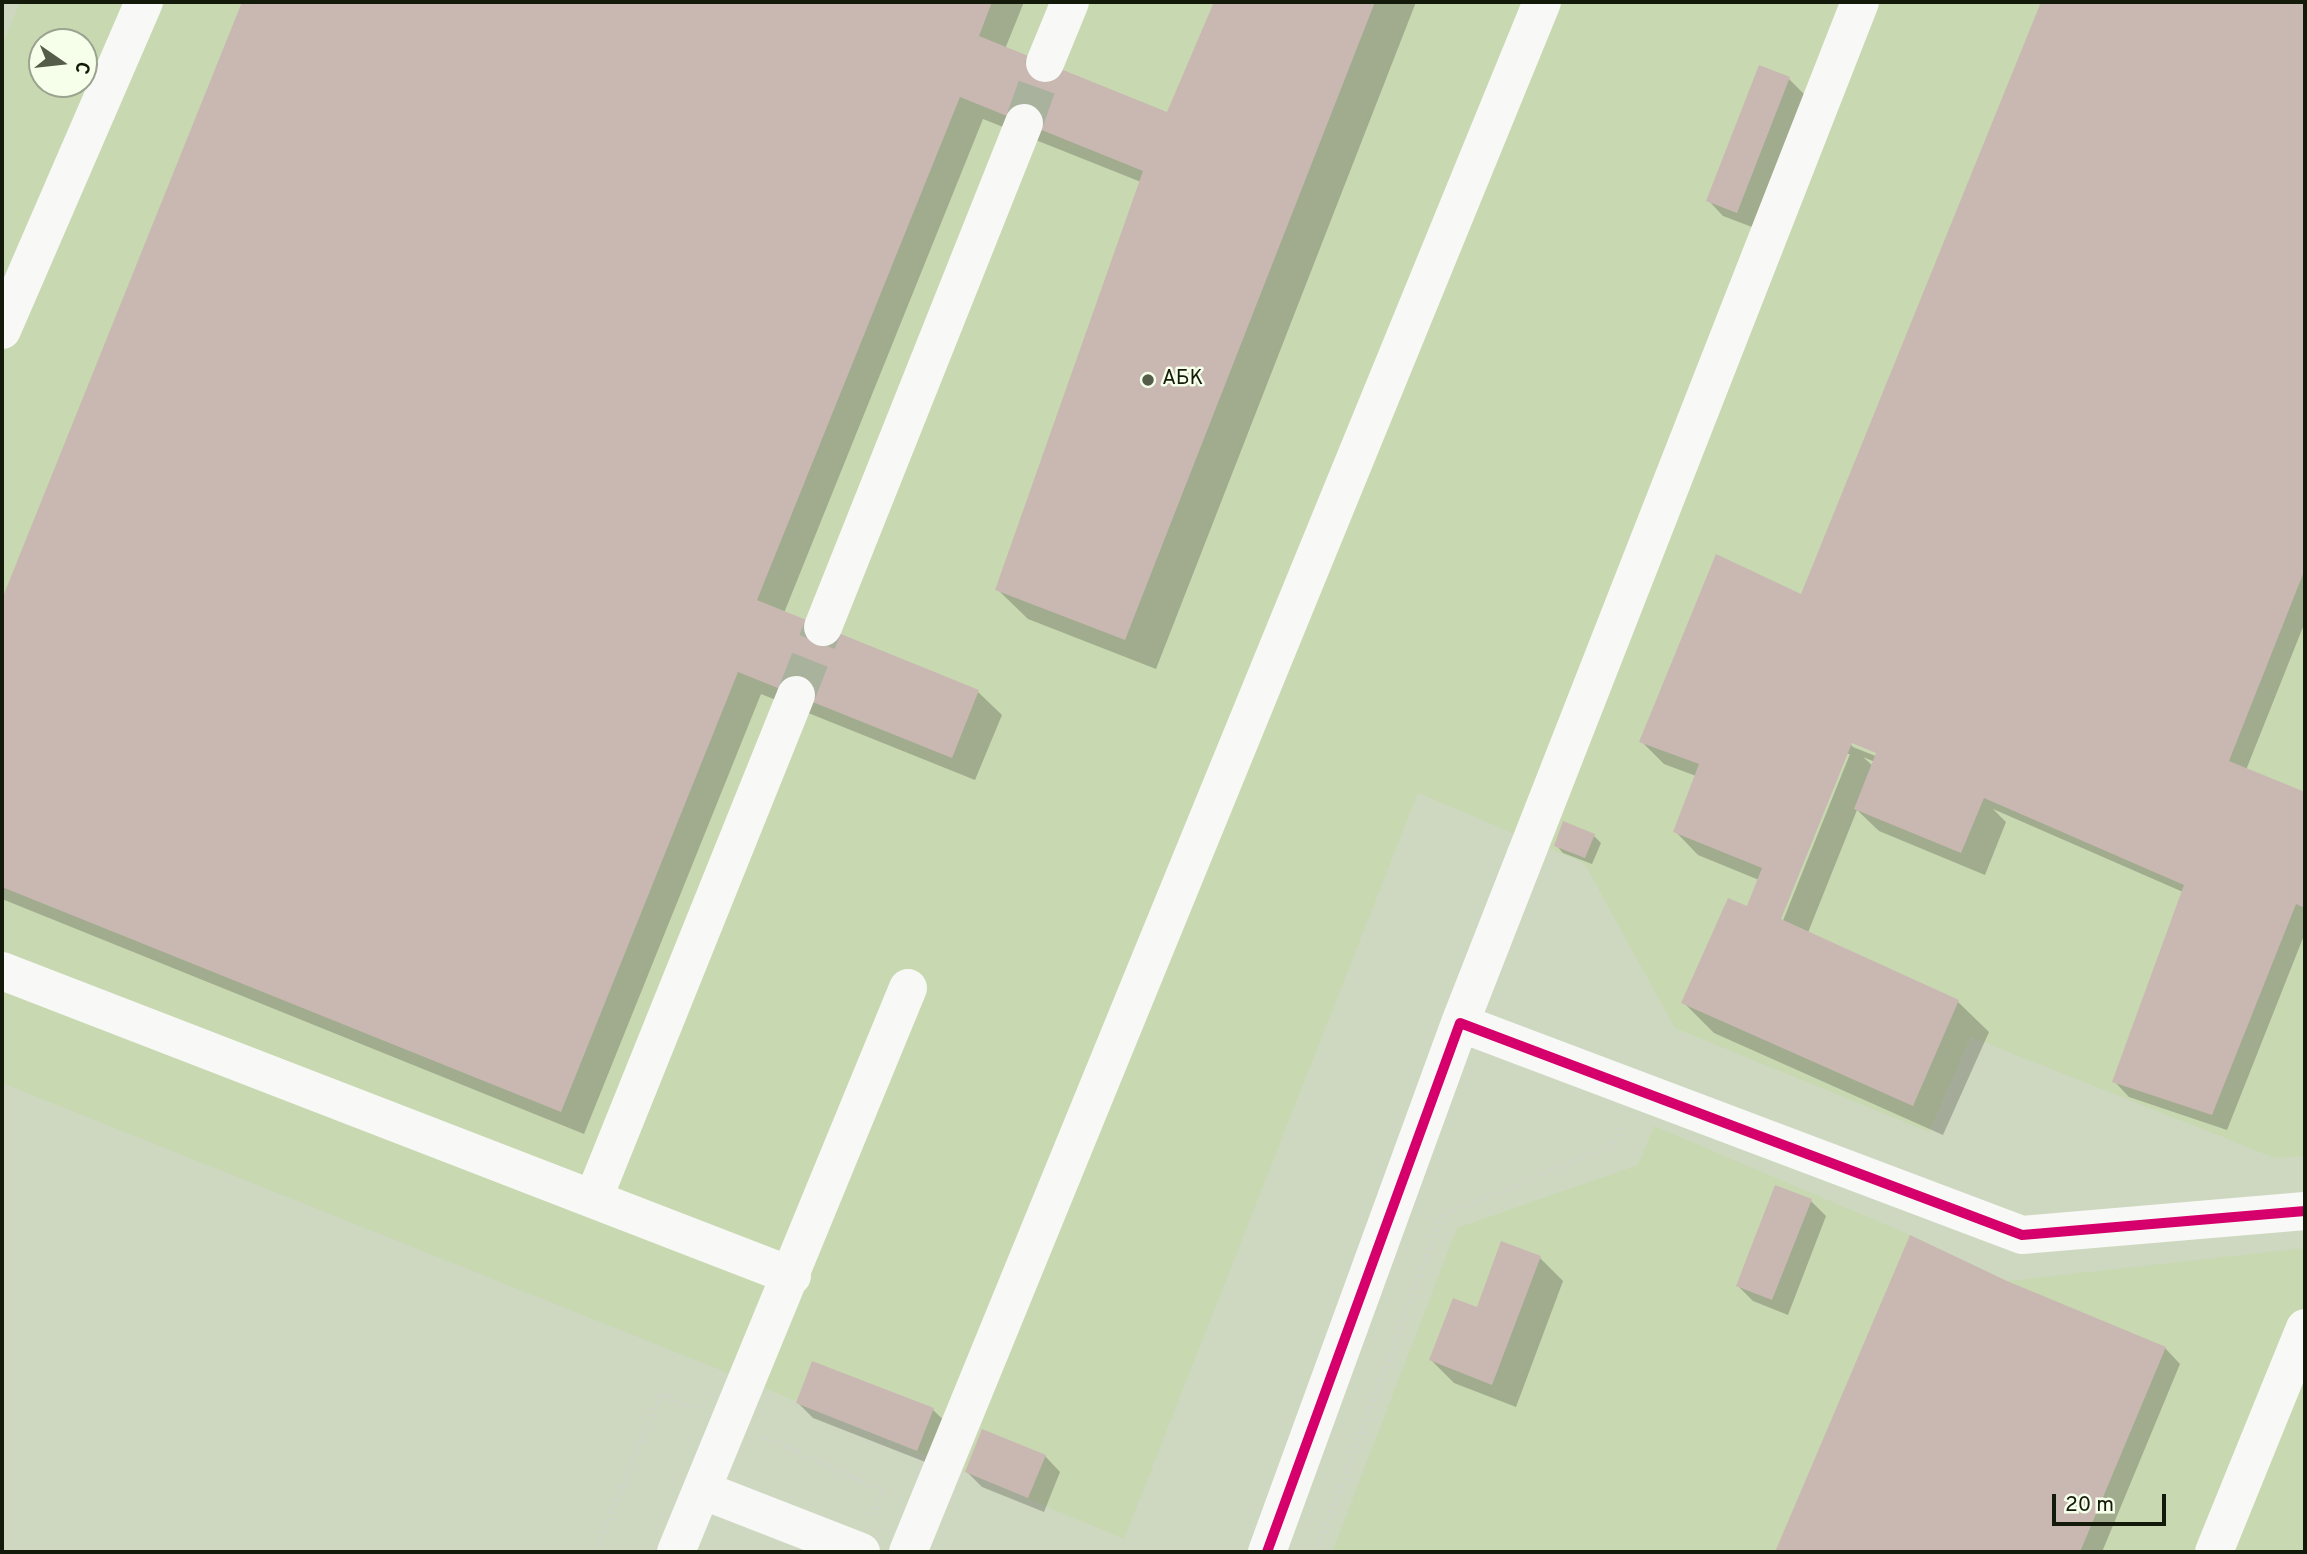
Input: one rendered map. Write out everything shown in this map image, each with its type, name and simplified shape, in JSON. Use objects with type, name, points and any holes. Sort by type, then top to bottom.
[{"type":"street","points":[[2,330],[144,2]]},
{"type":"street","points":[[1045,63],[1070,2]]},
{"type":"street","points":[[908,1552],[1542,2]]},
{"type":"street","points":[[1267,1552],[1460,1023],[1860,2]]},
{"type":"street","points":[[823,627],[1024,123]]},
{"type":"street","points":[[594,1197],[796,695]]},
{"type":"street","points":[[2,971],[594,1197],[792,1276]]},
{"type":"street","points":[[676,1552],[792,1276],[908,988]]},
{"type":"street","points":[[1460,1023],[2022,1235],[2305,1211]]},
{"type":"street","points":[[2214,1552],[2305,1328]]},
{"type":"street","points":[[702,1490],[861,1552]]},
{"type":"path","points":[[1317,1552],[1442,1216],[1613,1146],[1635,1089]]},
{"type":"shaded area","points":[[20,2],[2305,2],[2305,1156],[2275,1158],[1971,1037],[1929,1132],[1675,1028],[1584,863],[1418,793],[1124,1539],[748,1381],[2,1083],[2,46]]},
{"type":"shaded area","points":[[1654,1126],[1910,1235],[2007,1281],[2305,1248],[2305,1552],[1332,1552],[1457,1228],[1638,1165]]},
{"type":"building","points":[[242,2],[992,2],[979,36],[1167,112],[1214,2],[1375,2],[1125,640],[995,590],[1143,171],[960,97],[757,600],[979,690],[952,758],[738,672],[561,1112],[2,887],[2,599]]},
{"type":"building","points":[[2041,2],[2305,2],[2305,569],[2229,761],[2305,792],[2305,908],[2296,904],[2212,1115],[2112,1082],[2184,885],[1984,798],[1961,853],[1854,809],[1876,753],[1852,743],[1781,919],[1959,1000],[1913,1106],[1681,1003],[1728,898],[1747,906],[1762,868],[1673,832],[1699,764],[1639,742],[1716,554],[1801,594]]},
{"type":"building","points":[[1759,65],[1790,77],[1737,213],[1706,201]]},
{"type":"building","points":[[1563,821],[1595,834],[1585,858],[1554,846]]},
{"type":"building","points":[[1775,1185],[1812,1199],[1772,1300],[1736,1286]]},
{"type":"building","points":[[1910,1235],[2007,1281],[2166,1347],[2080,1552],[1775,1552]]},
{"type":"building","points":[[1501,1241],[1541,1256],[1492,1385],[1429,1360],[1453,1298],[1477,1307]]},
{"type":"building","points":[[812,1361],[934,1408],[917,1451],[796,1403]]},
{"type":"building","points":[[982,1429],[1046,1455],[1028,1498],[965,1472]]},
{"type":"tunnel","points":[[1024,123],[1045,63]]},
{"type":"tunnel","points":[[796,695],[823,627]]},
{"type":"cycle path","points":[[1267,1552],[1460,1023],[2022,1235],[2305,1211]]},
{"type":"place","name":"АБК","points":[[1148,380]]}]
